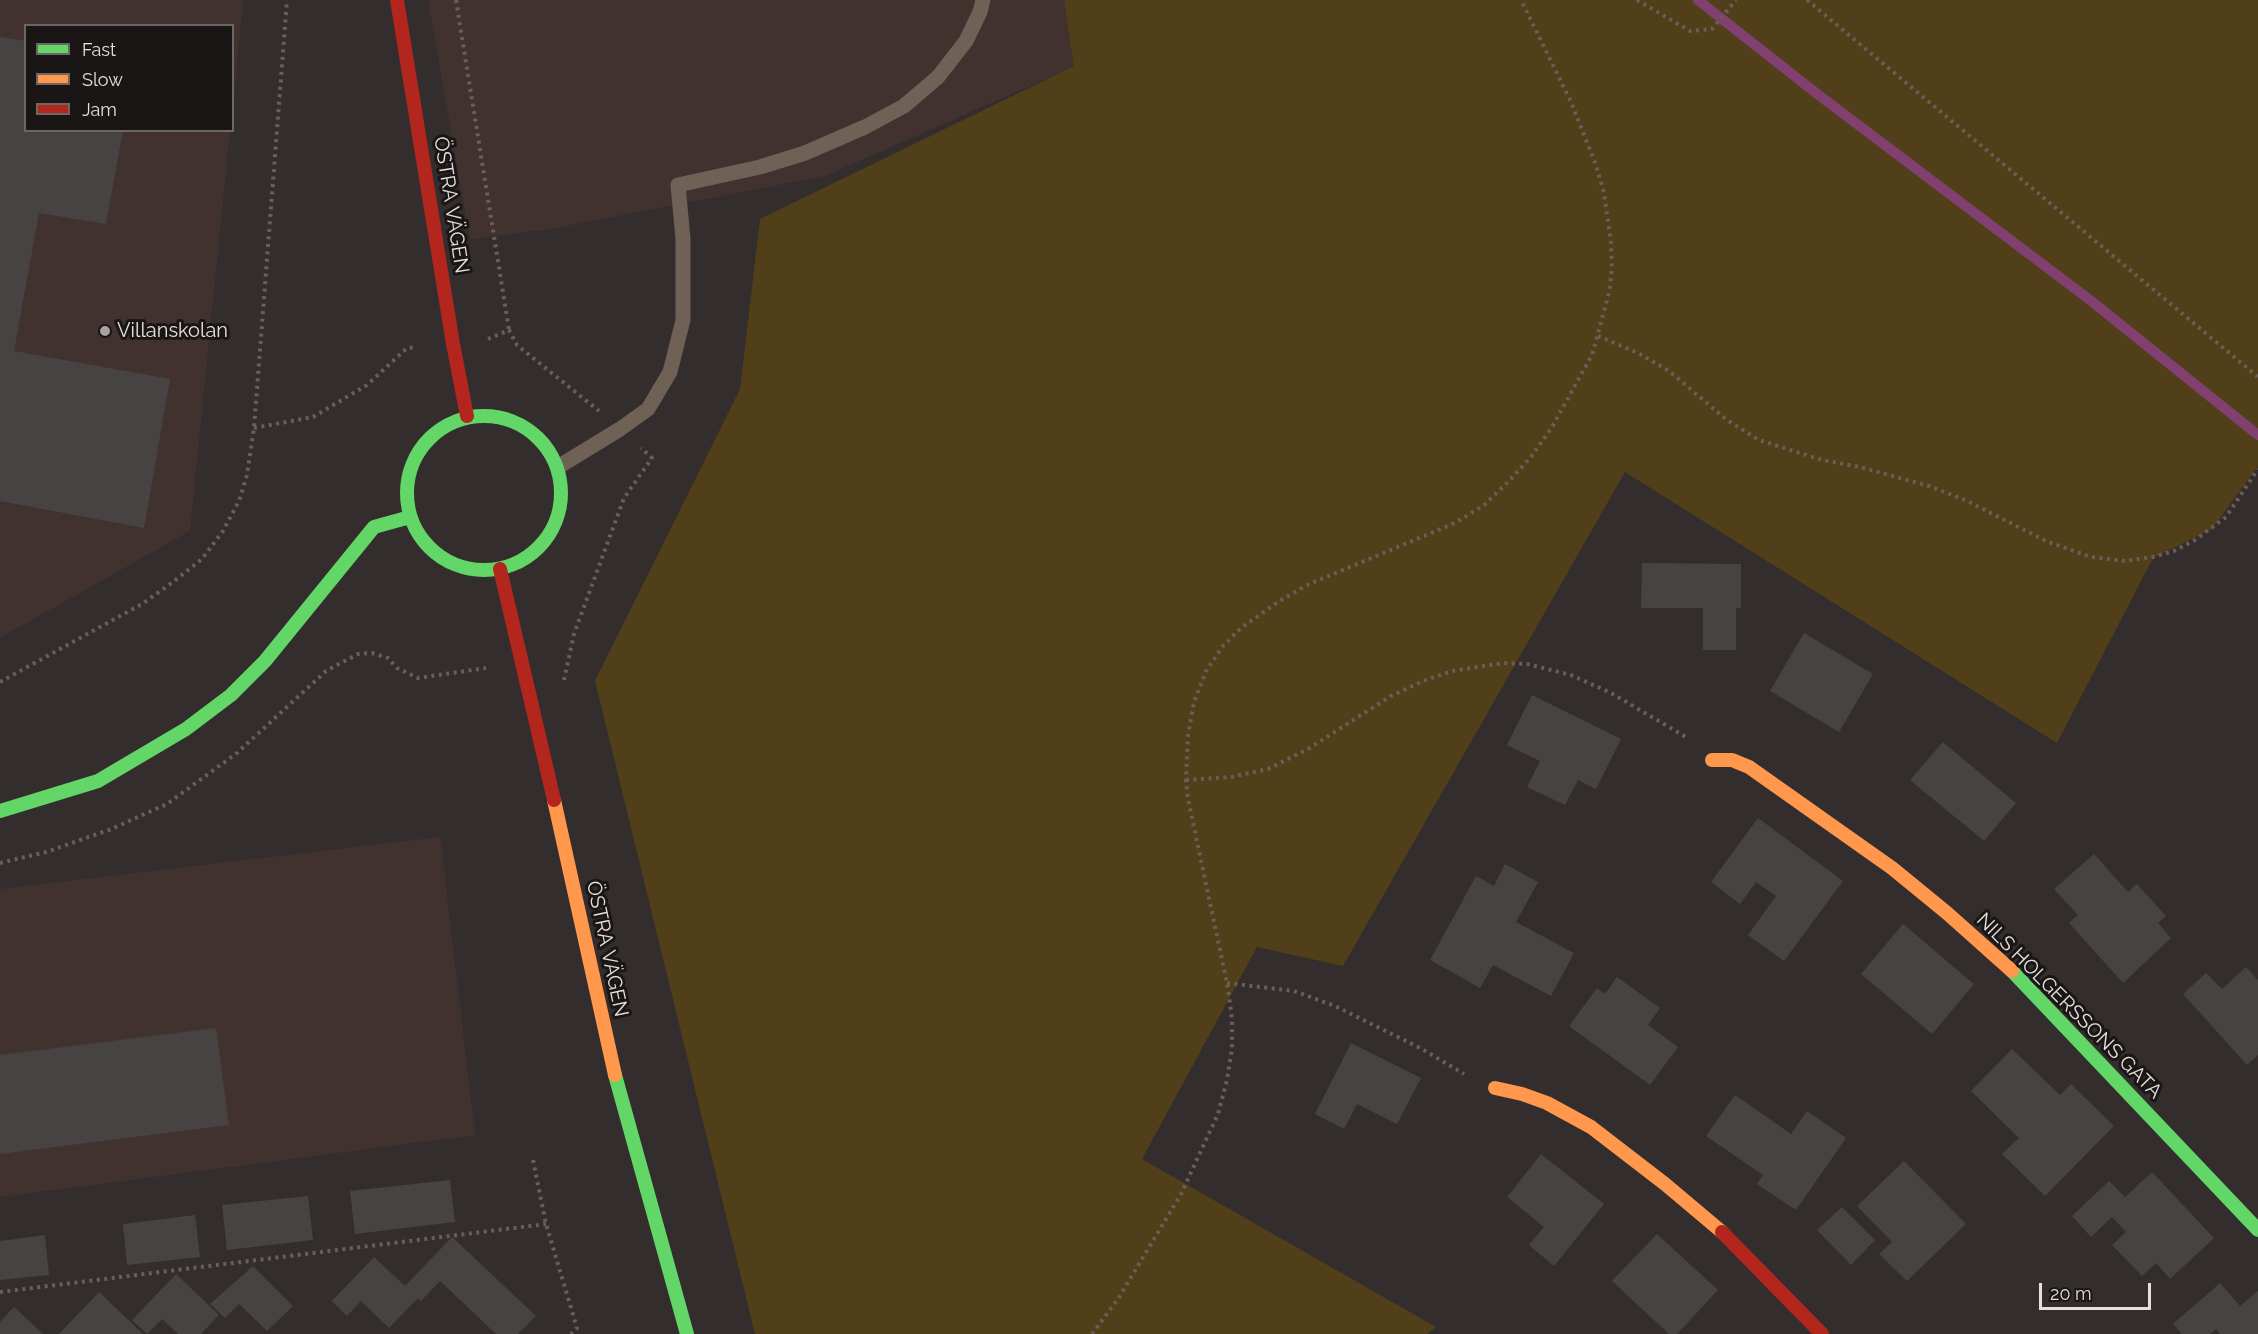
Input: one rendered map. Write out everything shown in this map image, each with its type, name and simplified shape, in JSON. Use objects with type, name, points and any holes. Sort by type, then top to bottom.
[{"type":"main road","name":"ÖSTRA VÄGEN","points":[[397,0],[453,344],[467,416]]},
{"type":"main road","points":[[467,416],[496,416],[523,424],[544,442],[558,466],[562,493],[558,519],[545,543],[525,559],[500,569],[472,569],[445,560],[423,542],[410,517],[406,491],[411,466],[424,443],[444,426],[467,416]]},
{"type":"main road","points":[[0,811],[98,781],[186,729],[231,695],[265,661],[374,527],[410,517]]},
{"type":"main road","name":"ÖSTRA VÄGEN","points":[[500,569],[567,856],[616,1082],[687,1334]]},
{"type":"main road","name":"NILS HOLGERSSONS GATA","points":[[1712,760],[1732,760],[1749,767],[1892,868],[1947,913],[2048,1007],[2258,1230]]},
{"type":"main road","points":[[1495,1088],[1547,1103],[1591,1127],[1665,1184],[1729,1239],[1822,1334]]},
{"type":"lane","points":[[558,466],[620,429],[648,409],[670,372],[683,320],[684,250],[678,184],[752,169],[805,153],[865,127],[904,105],[938,77],[966,41],[980,12],[983,0]]},
{"type":"path","points":[[0,682],[142,604],[173,582],[202,559],[223,531],[239,501],[247,475],[254,428],[287,0]]},
{"type":"path","points":[[456,0],[509,330]]},
{"type":"path","points":[[1092,1334],[1118,1299],[1157,1236],[1202,1152],[1218,1114],[1227,1080],[1232,1049],[1232,1020],[1227,983],[1188,799],[1186,780],[1188,735],[1194,702],[1206,671],[1222,646],[1241,628],[1278,602],[1298,591],[1455,523],[1484,505],[1516,473],[1552,427],[1592,355],[1610,293],[1612,269],[1604,193],[1596,165],[1571,102],[1521,0]]},
{"type":"path","points":[[1637,0],[1690,31],[1712,29],[1736,0]]},
{"type":"path","points":[[1807,0],[2258,377]]},
{"type":"path","points":[[1598,336],[1638,353],[1669,371],[1727,420],[1759,440],[1812,458],[1860,466],[1929,486],[1965,500],[2068,550],[2091,557],[2125,561],[2174,551],[2204,534],[2226,517],[2258,469]]},
{"type":"path","points":[[0,863],[46,852],[109,830],[166,804],[237,753],[326,671],[358,654],[372,653],[388,658],[397,668],[418,678],[550,656],[569,663]]},
{"type":"path","points":[[1186,780],[1249,775],[1268,769],[1308,749],[1391,696],[1423,681],[1452,671],[1503,663],[1548,668],[1571,675],[1611,693],[1700,746],[1706,758],[1712,760]]},
{"type":"path","points":[[1227,983],[1294,991],[1335,1006],[1422,1049],[1469,1077],[1495,1088]]},
{"type":"path","points":[[533,1160],[546,1224],[579,1334]]},
{"type":"path","points":[[0,1292],[546,1224]]},
{"type":"path","points":[[571,1334],[577,1328]]},
{"type":"shaded area","name":"Villanskolan","points":[[0,0],[243,0],[234,97],[234,24],[24,24],[24,132],[230,132],[190,531],[0,638]]},
{"type":"shaded area","points":[[428,0],[1064,0],[1075,66],[825,176],[550,229],[470,239]]},
{"type":"shaded area","points":[[1064,0],[2258,0],[2258,466],[2212,529],[2153,558],[2057,743],[1625,472],[1343,966],[1257,947],[1142,1159],[1436,1327],[1427,1334],[755,1334],[595,681],[740,389],[760,219],[1074,66]]},
{"type":"shaded area","points":[[440,837],[475,1135],[0,1197],[0,889]]},
{"type":"building","points":[[0,37],[24,41],[24,132],[123,132],[106,224],[39,213],[14,351],[170,379],[144,528],[0,501]]},
{"type":"building","points":[[1642,563],[1741,564],[1741,608],[1736,608],[1736,650],[1703,650],[1703,608],[1641,608]]},
{"type":"building","points":[[1804,633],[1873,674],[1839,732],[1770,691]]},
{"type":"building","points":[[1532,695],[1621,739],[1596,789],[1578,780],[1565,805],[1527,787],[1540,761],[1507,745]]},
{"type":"building","points":[[1943,742],[2016,803],[1984,841],[1910,780]]},
{"type":"building","points":[[1758,818],[1843,881],[1784,961],[1748,935],[1776,896],[1756,882],[1740,904],[1711,882]]},
{"type":"building","points":[[2094,854],[2128,892],[2137,884],[2166,916],[2158,923],[2171,938],[2123,983],[2069,923],[2078,915],[2054,889]]},
{"type":"building","points":[[1505,864],[1538,882],[1516,922],[1574,953],[1551,996],[1493,965],[1480,988],[1430,960],[1476,876],[1494,886]]},
{"type":"building","points":[[1903,924],[1974,984],[1932,1034],[1861,974]]},
{"type":"building","points":[[2246,967],[2258,980],[2258,1055],[2247,1065],[2183,994],[2206,973],[2222,989]]},
{"type":"building","points":[[1617,977],[1660,1008],[1648,1025],[1678,1047],[1650,1085],[1569,1026],[1597,988],[1605,994]]},
{"type":"building","points":[[216,1028],[229,1125],[0,1154],[0,1055]]},
{"type":"building","points":[[1351,1043],[1421,1078],[1397,1124],[1357,1104],[1344,1129],[1315,1114]]},
{"type":"building","points":[[2012,1049],[2060,1095],[2071,1084],[2114,1126],[2045,1196],[2002,1154],[2019,1138],[1971,1091]]},
{"type":"building","points":[[1735,1095],[1791,1134],[1807,1111],[1846,1138],[1796,1210],[1757,1184],[1763,1175],[1706,1136]]},
{"type":"building","points":[[1541,1154],[1604,1204],[1554,1266],[1529,1245],[1544,1227],[1507,1197]]},
{"type":"building","points":[[1904,1161],[1966,1224],[1907,1281],[1879,1254],[1892,1242],[1857,1206]]},
{"type":"building","points":[[2152,1172],[2214,1238],[2170,1279],[2156,1263],[2142,1276],[2112,1245],[2126,1232],[2112,1217],[2091,1237],[2072,1216],[2109,1181],[2125,1197]]},
{"type":"building","points":[[450,1180],[455,1222],[355,1234],[350,1191]]},
{"type":"building","points":[[308,1196],[313,1240],[227,1250],[222,1205]]},
{"type":"building","points":[[1842,1207],[1875,1240],[1851,1265],[1817,1230]]},
{"type":"building","points":[[195,1215],[200,1257],[127,1265],[123,1224]]},
{"type":"building","points":[[1657,1234],[1718,1290],[1677,1334],[1669,1334],[1612,1281]]},
{"type":"building","points":[[45,1235],[49,1275],[0,1280],[0,1241]]},
{"type":"building","points":[[452,1237],[536,1316],[518,1334],[496,1334],[440,1281],[421,1301],[418,1298],[389,1328],[361,1301],[347,1316],[332,1301],[374,1257],[405,1286]]},
{"type":"building","points":[[253,1266],[293,1306],[267,1331],[239,1304],[225,1318],[210,1304]]},
{"type":"building","points":[[176,1274],[219,1315],[201,1334],[178,1334],[162,1319],[147,1334],[132,1320]]},
{"type":"building","points":[[2220,1283],[2240,1306],[2258,1291],[2258,1334],[2220,1334],[2216,1329],[2210,1334],[2182,1334],[2173,1324]]},
{"type":"building","points":[[99,1292],[143,1334],[59,1334]]},
{"type":"building","points":[[14,1307],[43,1334],[0,1334],[0,1322]]},
{"type":"waterway","points":[[1698,0],[1816,93],[2090,300],[2258,435]]},
{"type":"traffic: fast","points":[[484,416],[499,417],[514,422],[539,438],[555,463],[560,478],[561,493],[560,508],[555,523],[539,548],[514,564],[499,569],[484,570],[469,569],[454,564],[429,548],[413,523],[408,508],[407,493],[408,478],[413,463],[429,438],[454,422],[469,417],[484,416]]},
{"type":"traffic: fast","points":[[0,811],[98,781],[186,729],[231,695],[265,661],[374,527],[410,517]]},
{"type":"traffic: fast","points":[[2012,971],[2258,1230]]},
{"type":"traffic: fast","points":[[615,1075],[687,1334]]},
{"type":"traffic: slow","points":[[1712,760],[1732,760],[1749,767],[1892,868],[2012,971]]},
{"type":"traffic: slow","points":[[554,800],[615,1075]]},
{"type":"traffic: slow","points":[[1495,1088],[1547,1103],[1591,1127],[1665,1184],[1722,1232]]},
{"type":"traffic: jam","points":[[397,0],[453,344],[467,416]]},
{"type":"traffic: jam","points":[[500,569],[554,800]]},
{"type":"traffic: jam","points":[[1722,1232],[1822,1334]]},
{"type":"place","name":"Villanskolan","points":[[105,331]]}]
